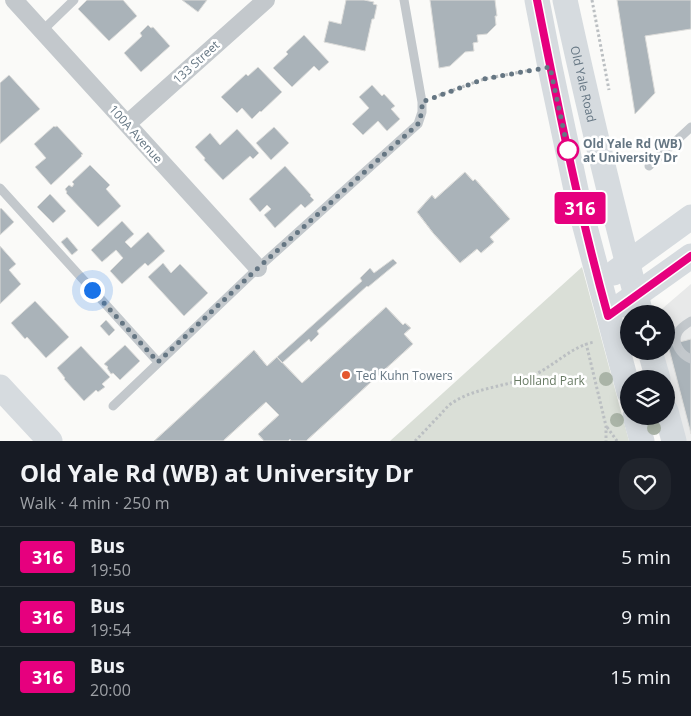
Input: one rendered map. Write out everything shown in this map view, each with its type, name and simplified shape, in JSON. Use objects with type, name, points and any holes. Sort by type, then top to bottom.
[{"type":"main road","points":[[537,0],[579,204],[623,370]]},
{"type":"main road","name":"Old Yale Road","points":[[565,0],[578,61],[638,305]]},
{"type":"main road","points":[[600,283],[691,217]]},
{"type":"main road","points":[[638,305],[691,256]]},
{"type":"main road","points":[[608,316],[620,312]]},
{"type":"main road","points":[[0,387],[50,441]]},
{"type":"main road","points":[[638,425],[642,441]]},
{"type":"main road","points":[[670,425],[674,441]]},
{"type":"street","name":"100A Avenue","points":[[14,0],[258,268]]},
{"type":"street","name":"133 Street","points":[[127,124],[266,0]]},
{"type":"lane","points":[[42,30],[74,0]]},
{"type":"lane","points":[[113,406],[258,268],[418,124],[422,112],[422,102],[404,0]]},
{"type":"lane","points":[[649,166],[691,128]]},
{"type":"lane","points":[[0,188],[158,362]]},
{"type":"lane","points":[[691,321],[678,332],[676,340],[678,348],[686,357],[691,358]]},
{"type":"path","points":[[592,0],[610,97]]},
{"type":"path","points":[[422,102],[484,79],[550,67]]},
{"type":"path","points":[[415,441],[450,404],[464,396],[532,376],[586,343],[606,426],[606,441]]},
{"type":"path","points":[[606,426],[617,441]]},
{"type":"shaded area","points":[[691,284],[691,441],[684,441],[675,406],[675,370],[666,370],[663,360],[675,360],[675,305],[666,305]]},
{"type":"green space","name":"Holland Park","points":[[582,267],[620,408],[620,425],[625,425],[629,441],[390,441]]},
{"type":"building","points":[[87,0],[123,0],[137,16],[109,41],[78,9]]},
{"type":"building","points":[[182,0],[207,0],[198,12]]},
{"type":"building","points":[[346,0],[364,0],[374,2],[373,4],[377,5],[365,51],[324,42],[329,21],[341,24]]},
{"type":"building","points":[[430,0],[495,0],[496,25],[487,34],[477,35],[478,42],[473,43],[474,51],[465,52],[450,66],[439,68]]},
{"type":"building","points":[[617,0],[691,0],[691,29],[645,36],[655,93],[635,114]]},
{"type":"building","points":[[148,25],[151,28],[153,27],[170,46],[141,72],[124,53],[142,36],[140,33]]},
{"type":"building","points":[[304,35],[329,62],[319,71],[314,66],[292,87],[273,68]]},
{"type":"building","points":[[258,67],[282,92],[252,119],[242,108],[237,113],[221,97],[246,74],[248,76]]},
{"type":"building","points":[[9,75],[40,109],[0,144],[0,83]]},
{"type":"building","points":[[372,85],[395,106],[391,109],[400,119],[387,131],[378,121],[363,135],[352,124],[369,108],[359,97]]},
{"type":"building","points":[[54,126],[57,126],[83,154],[51,185],[35,167],[46,158],[34,144]]},
{"type":"building","points":[[274,127],[289,143],[271,160],[256,143]]},
{"type":"building","points":[[237,129],[259,153],[253,159],[250,156],[223,180],[204,160],[205,158],[195,147],[210,133],[220,145]]},
{"type":"building","points":[[90,165],[110,185],[106,189],[121,206],[98,227],[66,193],[65,189],[69,185],[72,187],[74,184],[72,182]]},
{"type":"building","points":[[285,166],[314,200],[305,208],[301,204],[275,228],[264,215],[271,209],[267,205],[260,212],[249,199]]},
{"type":"building","points":[[465,172],[473,181],[475,179],[510,219],[490,237],[494,242],[481,253],[477,249],[460,263],[417,212],[432,195],[435,199]]},
{"type":"building","points":[[465,172],[473,181],[475,179],[510,219],[490,237],[494,242],[481,253],[477,249],[460,263],[417,212],[432,195],[435,199]]},
{"type":"building","points":[[50,194],[66,211],[53,223],[37,207]]},
{"type":"building","points":[[0,209],[14,222],[0,235]]},
{"type":"building","points":[[122,221],[134,234],[125,242],[131,248],[148,232],[165,251],[148,266],[145,263],[122,284],[110,271],[123,258],[116,250],[102,262],[91,250]]},
{"type":"building","points":[[67,237],[78,250],[72,255],[61,242]]},
{"type":"building","points":[[0,246],[16,264],[9,270],[21,284],[0,304]]},
{"type":"building","points":[[393,259],[397,263],[367,286],[317,331],[319,334],[311,342],[309,339],[282,363],[277,357],[362,281],[360,278],[370,268],[374,273]]},
{"type":"building","points":[[163,263],[171,273],[180,264],[208,293],[184,316],[148,277]]},
{"type":"building","points":[[35,301],[69,337],[46,358],[11,323]]},
{"type":"building","name":"Ted Kuhn Towers","points":[[386,307],[403,325],[405,323],[411,328],[404,334],[413,344],[306,441],[291,441],[290,439],[288,441],[264,441],[258,434],[279,415],[266,402],[223,441],[154,441],[254,350],[267,366],[277,357],[302,383]]},
{"type":"building","name":"Ted Kuhn Towers","points":[[386,307],[403,325],[405,323],[411,328],[404,334],[413,344],[306,441],[291,441],[290,439],[288,441],[264,441],[258,434],[279,415],[266,402],[223,441],[154,441],[254,350],[267,366],[277,357],[302,383]]},
{"type":"building","points":[[106,320],[115,330],[109,336],[100,326]]},
{"type":"building","points":[[691,339],[691,434],[672,360],[675,360],[675,343]]},
{"type":"building","points":[[125,345],[140,361],[120,380],[113,373],[111,374],[108,367],[104,364]]},
{"type":"building","points":[[81,346],[110,377],[102,384],[105,387],[98,392],[96,390],[84,401],[64,379],[57,368]]},
{"type":"bus line","name":"316","points":[[537,0],[579,204],[608,316],[691,256]]},
{"type":"place","name":"Old Yale Rd (WB) at University Dr","points":[[568,150]]},
{"type":"place","name":"Ted Kuhn Towers","points":[[346,375]]},
{"type":"route","points":[[92,290],[158,362],[258,268],[418,124],[422,112],[422,102],[484,79],[550,67],[569,155],[568,150]]}]
